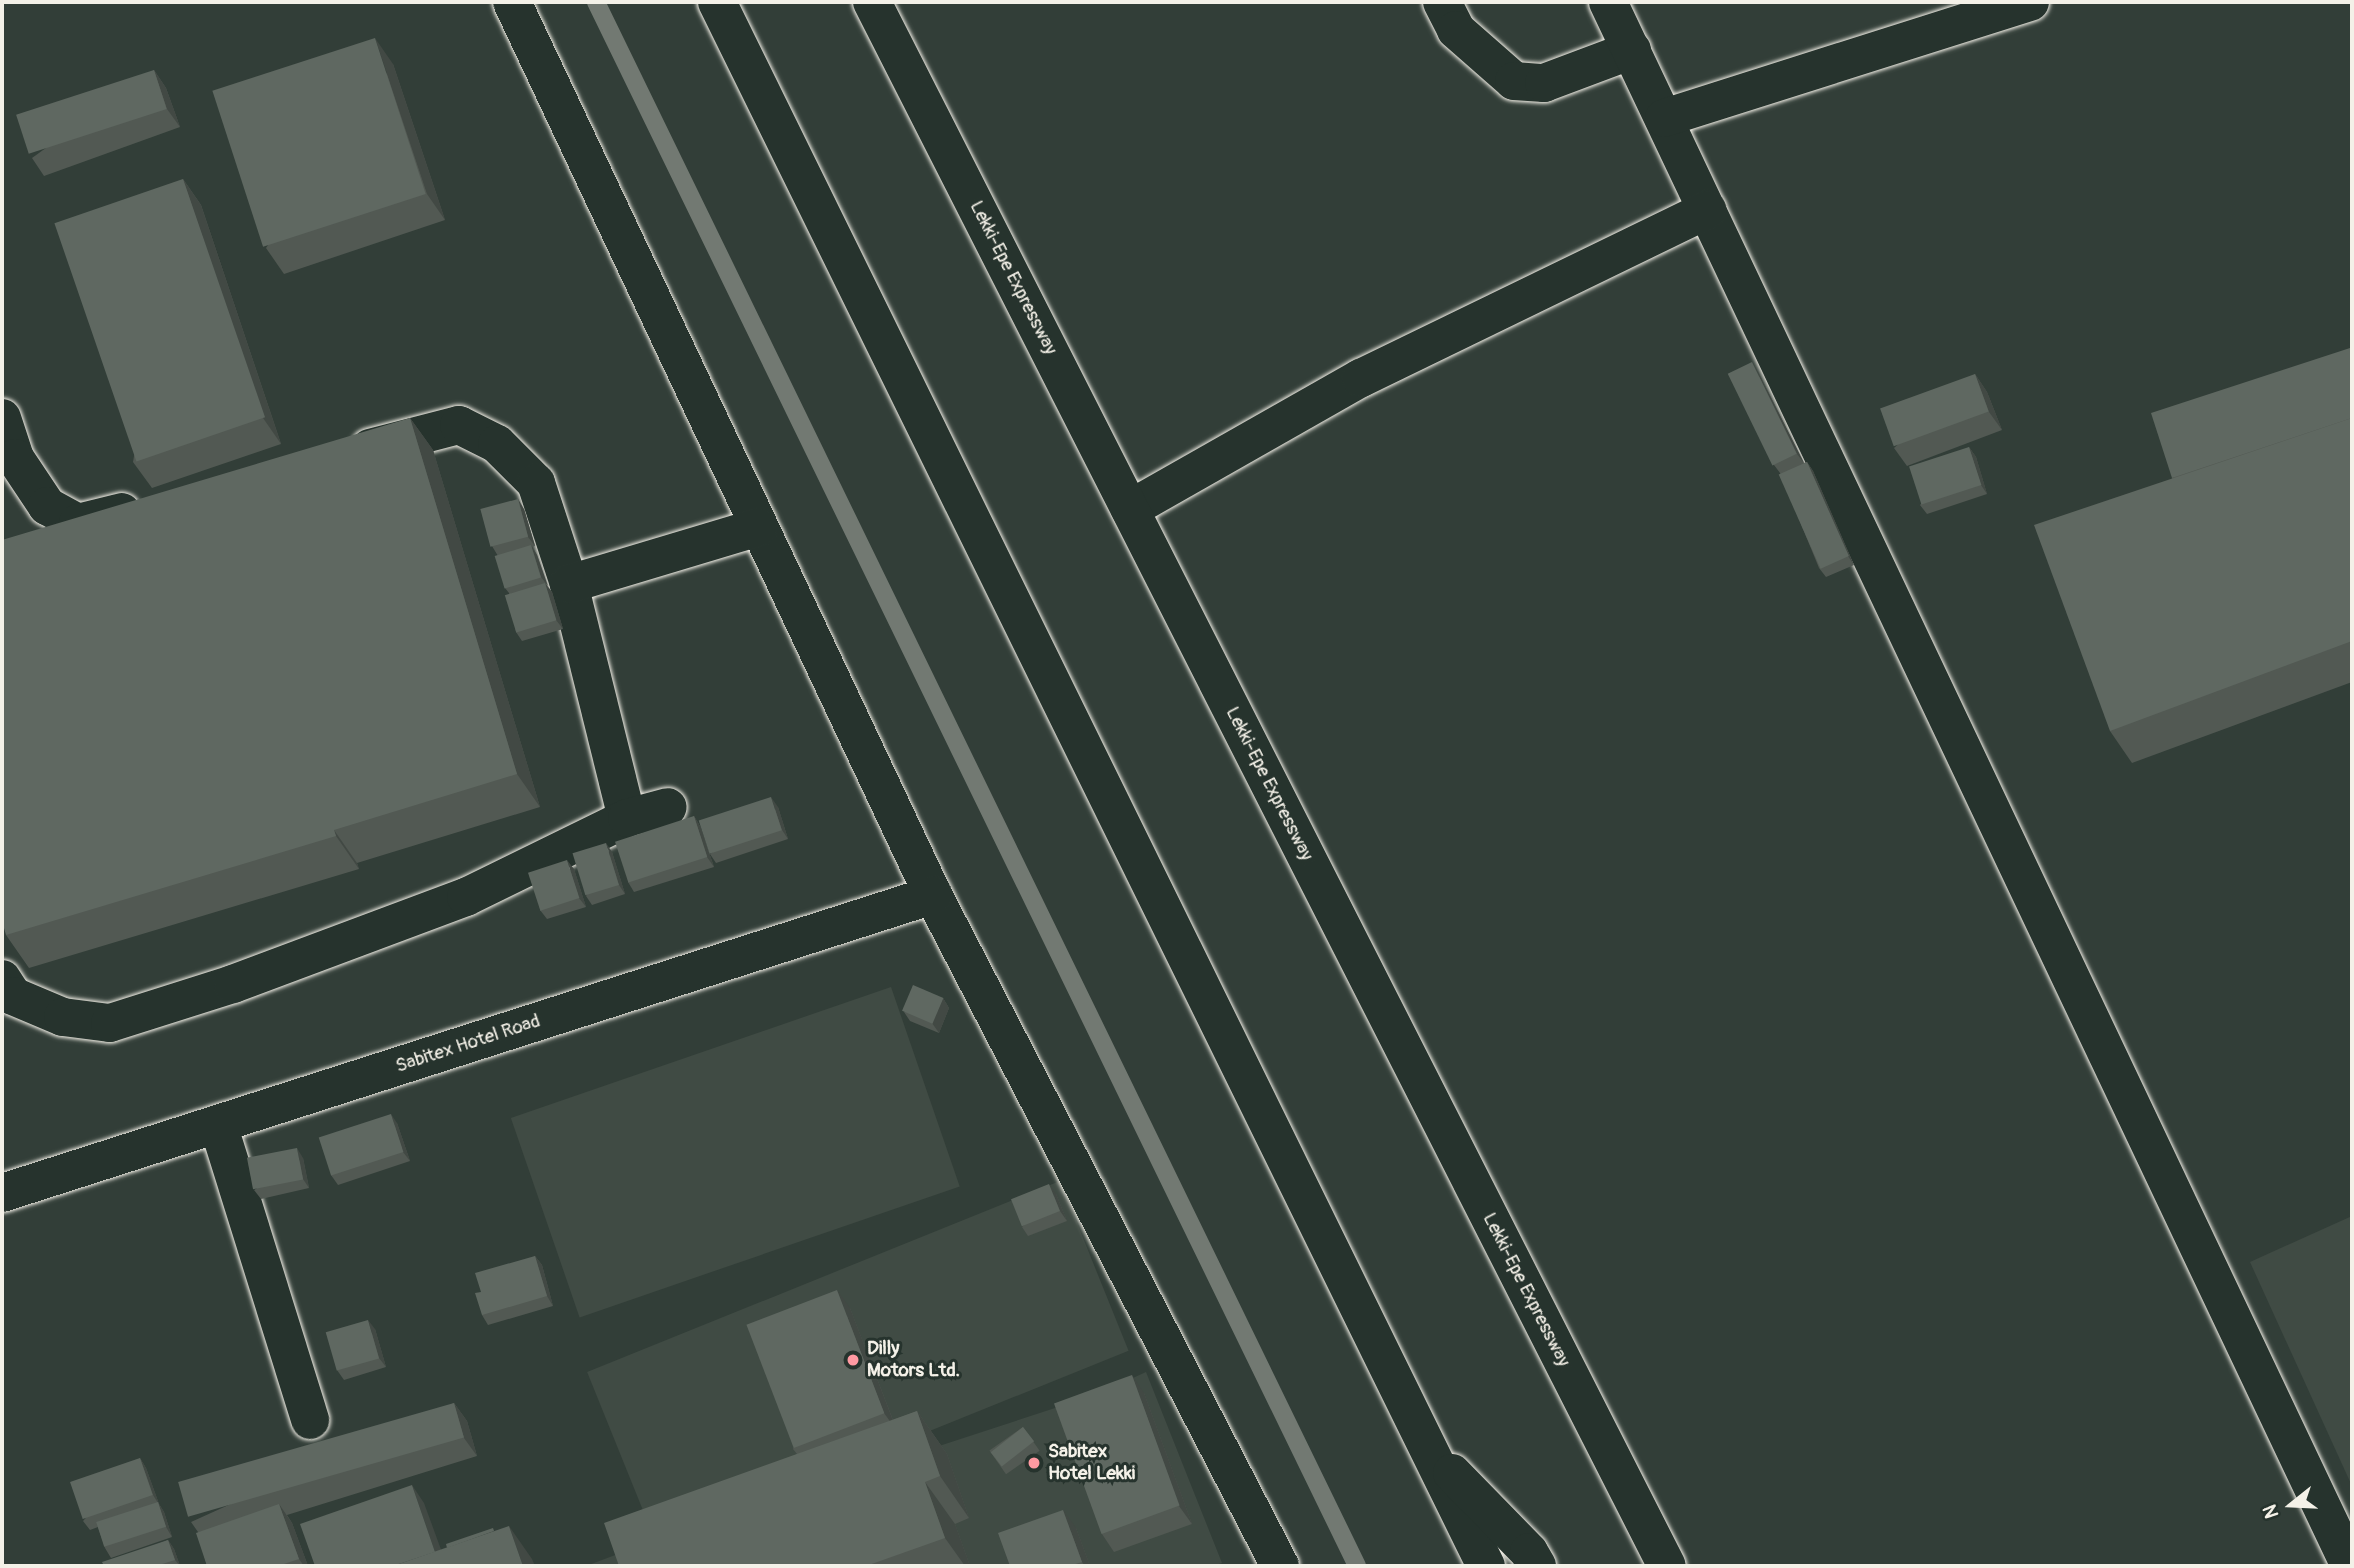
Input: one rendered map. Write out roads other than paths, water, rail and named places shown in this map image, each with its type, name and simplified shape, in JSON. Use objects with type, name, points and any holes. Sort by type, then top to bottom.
[{"type":"main road","points":[[512,2],[933,895],[1280,1566]]},
{"type":"main road","points":[[717,2],[1486,1566]]},
{"type":"main road","name":"Lekki-Epe Expressway","points":[[872,2],[1667,1566]]},
{"type":"main road","points":[[1442,2],[1456,30],[1514,81],[1544,83],[1632,50]]},
{"type":"main road","points":[[1608,2],[2350,1566]]},
{"type":"main road","points":[[1664,118],[2031,2]]},
{"type":"main road","points":[[1130,509],[1361,378],[1707,210]]},
{"type":"main road","points":[[2,418],[15,458],[47,506],[78,523],[157,503]]},
{"type":"main road","points":[[341,455],[459,425],[497,444],[536,483],[569,584],[627,818]]},
{"type":"main road","points":[[569,584],[759,527]]},
{"type":"main road","points":[[2,979],[13,996],[63,1017],[110,1023],[233,984],[466,897],[627,818],[668,807]]},
{"type":"main road","name":"Sabitex Hotel Road","points":[[2,1193],[933,895]]},
{"type":"main road","points":[[218,1124],[310,1420]]},
{"type":"main road","points":[[1428,1449],[1530,1552],[1537,1566]]},
{"type":"waterway","points":[[596,2],[1357,1566]]},
{"type":"place","name":"Dilly Motors Ltd.","points":[[853,1360]]},
{"type":"place","name":"Sabitex Hotel Lekki","points":[[1034,1463]]}]
